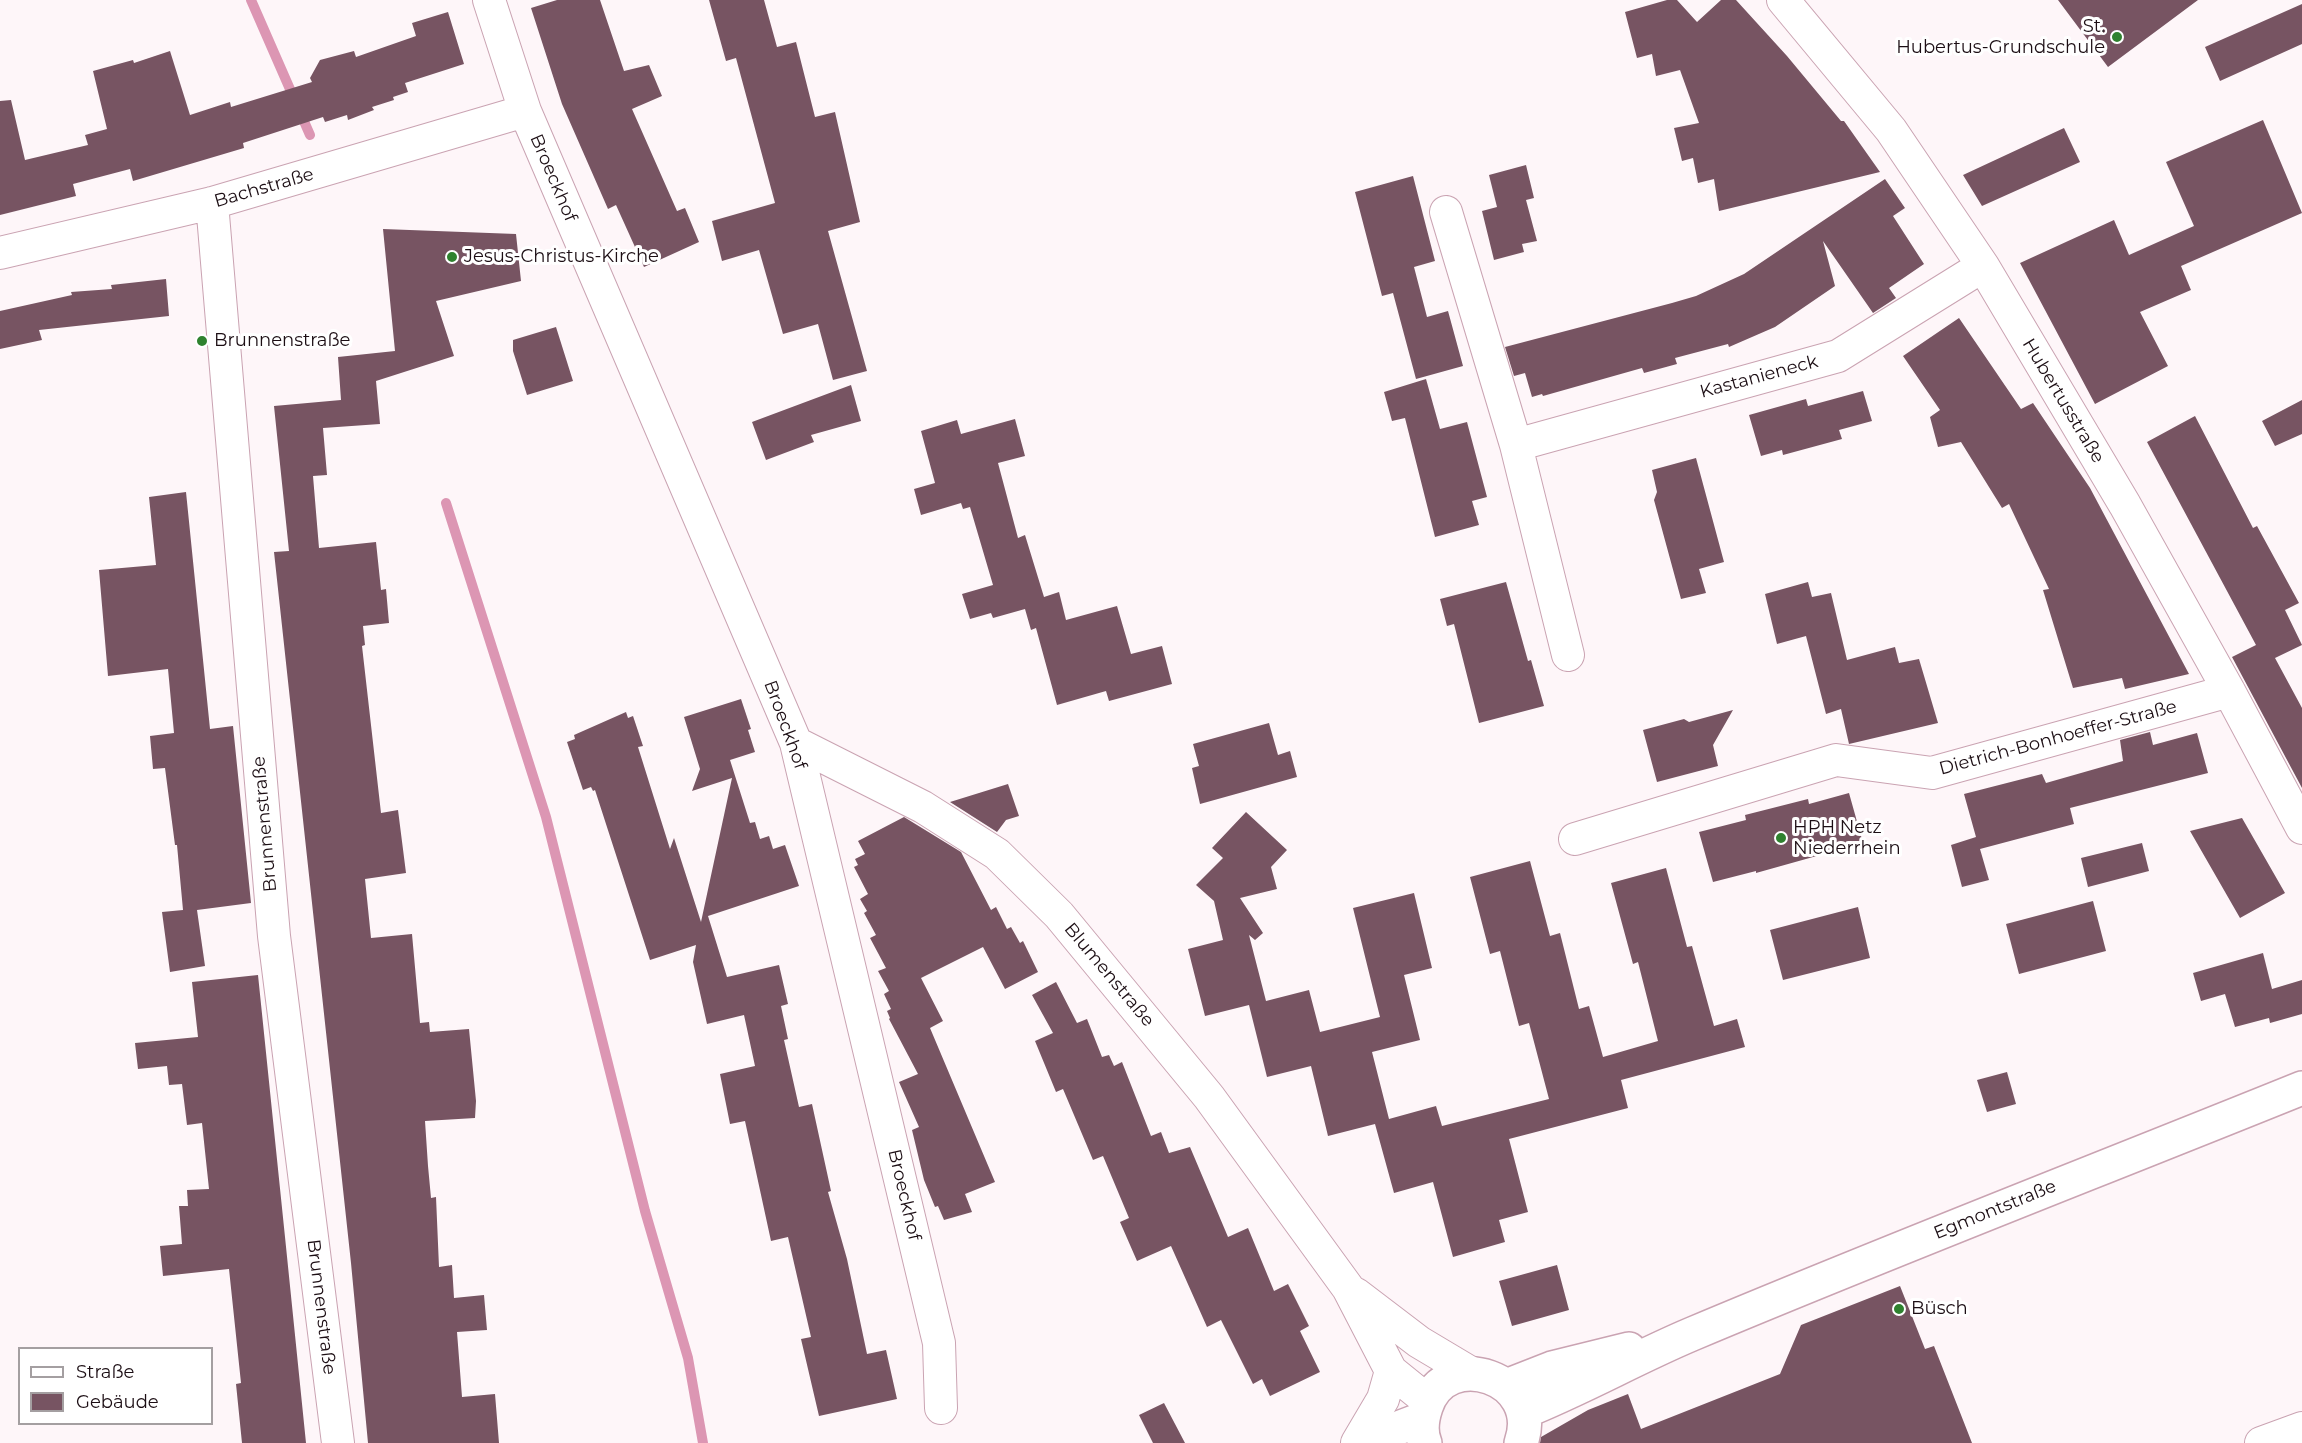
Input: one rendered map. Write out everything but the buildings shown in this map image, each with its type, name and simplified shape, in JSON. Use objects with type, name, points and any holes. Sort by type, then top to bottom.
[{"type":"street","name":"Broeckhof","points":[[489,0],[525,111],[796,743],[939,1343],[941,1408]]},
{"type":"street","name":"Hubertusstraße","points":[[1783,0],[1891,130],[1983,266],[2119,495],[2229,691],[2302,828]]},
{"type":"street","name":"Bachstraße","points":[[0,253],[212,203],[525,111]]},
{"type":"street","name":"Brunnenstraße","points":[[212,203],[274,936],[338,1443]]},
{"type":"street","points":[[1446,212],[1516,445],[1568,655]]},
{"type":"street","name":"Kastanieneck","points":[[1516,445],[1838,356],[1983,266]]},
{"type":"street","name":"Dietrich-Bonhoeffer-Straße","points":[[1575,839],[1836,760],[1932,773],[2229,691]]},
{"type":"street","name":"Blumenstraße","points":[[796,743],[923,807],[997,854],[1059,915],[1209,1097],[1348,1288],[1391,1371],[1425,1421]]},
{"type":"street","name":"Egmontstraße","points":[[1517,1414],[1563,1397],[1689,1335],[2073,1178],[2302,1088]]},
{"type":"street","name":"Blumenstraße","points":[[1348,1288],[1419,1342],[1471,1373]]},
{"type":"street","points":[[1358,1443],[1383,1399],[1391,1371]]},
{"type":"street","points":[[1358,1443],[1425,1421],[1439,1387],[1453,1377],[1471,1373],[1489,1376],[1517,1414]]},
{"type":"street","points":[[2261,1443],[2302,1428]]},
{"type":"waterway","points":[[251,0],[310,135]]},
{"type":"waterway","points":[[446,503],[546,817],[645,1211],[688,1358],[703,1443]]},
{"type":"place","name":"St. Hubertus-Grundschule","points":[[2117,37]]},
{"type":"place","name":"Jesus-Christus-Kirche","points":[[452,257]]},
{"type":"place","name":"Brunnenstraße","points":[[202,341]]},
{"type":"place","name":"HPH Netz Niederrhein","points":[[1781,838]]},
{"type":"place","name":"Büsch","points":[[1899,1309]]}]
